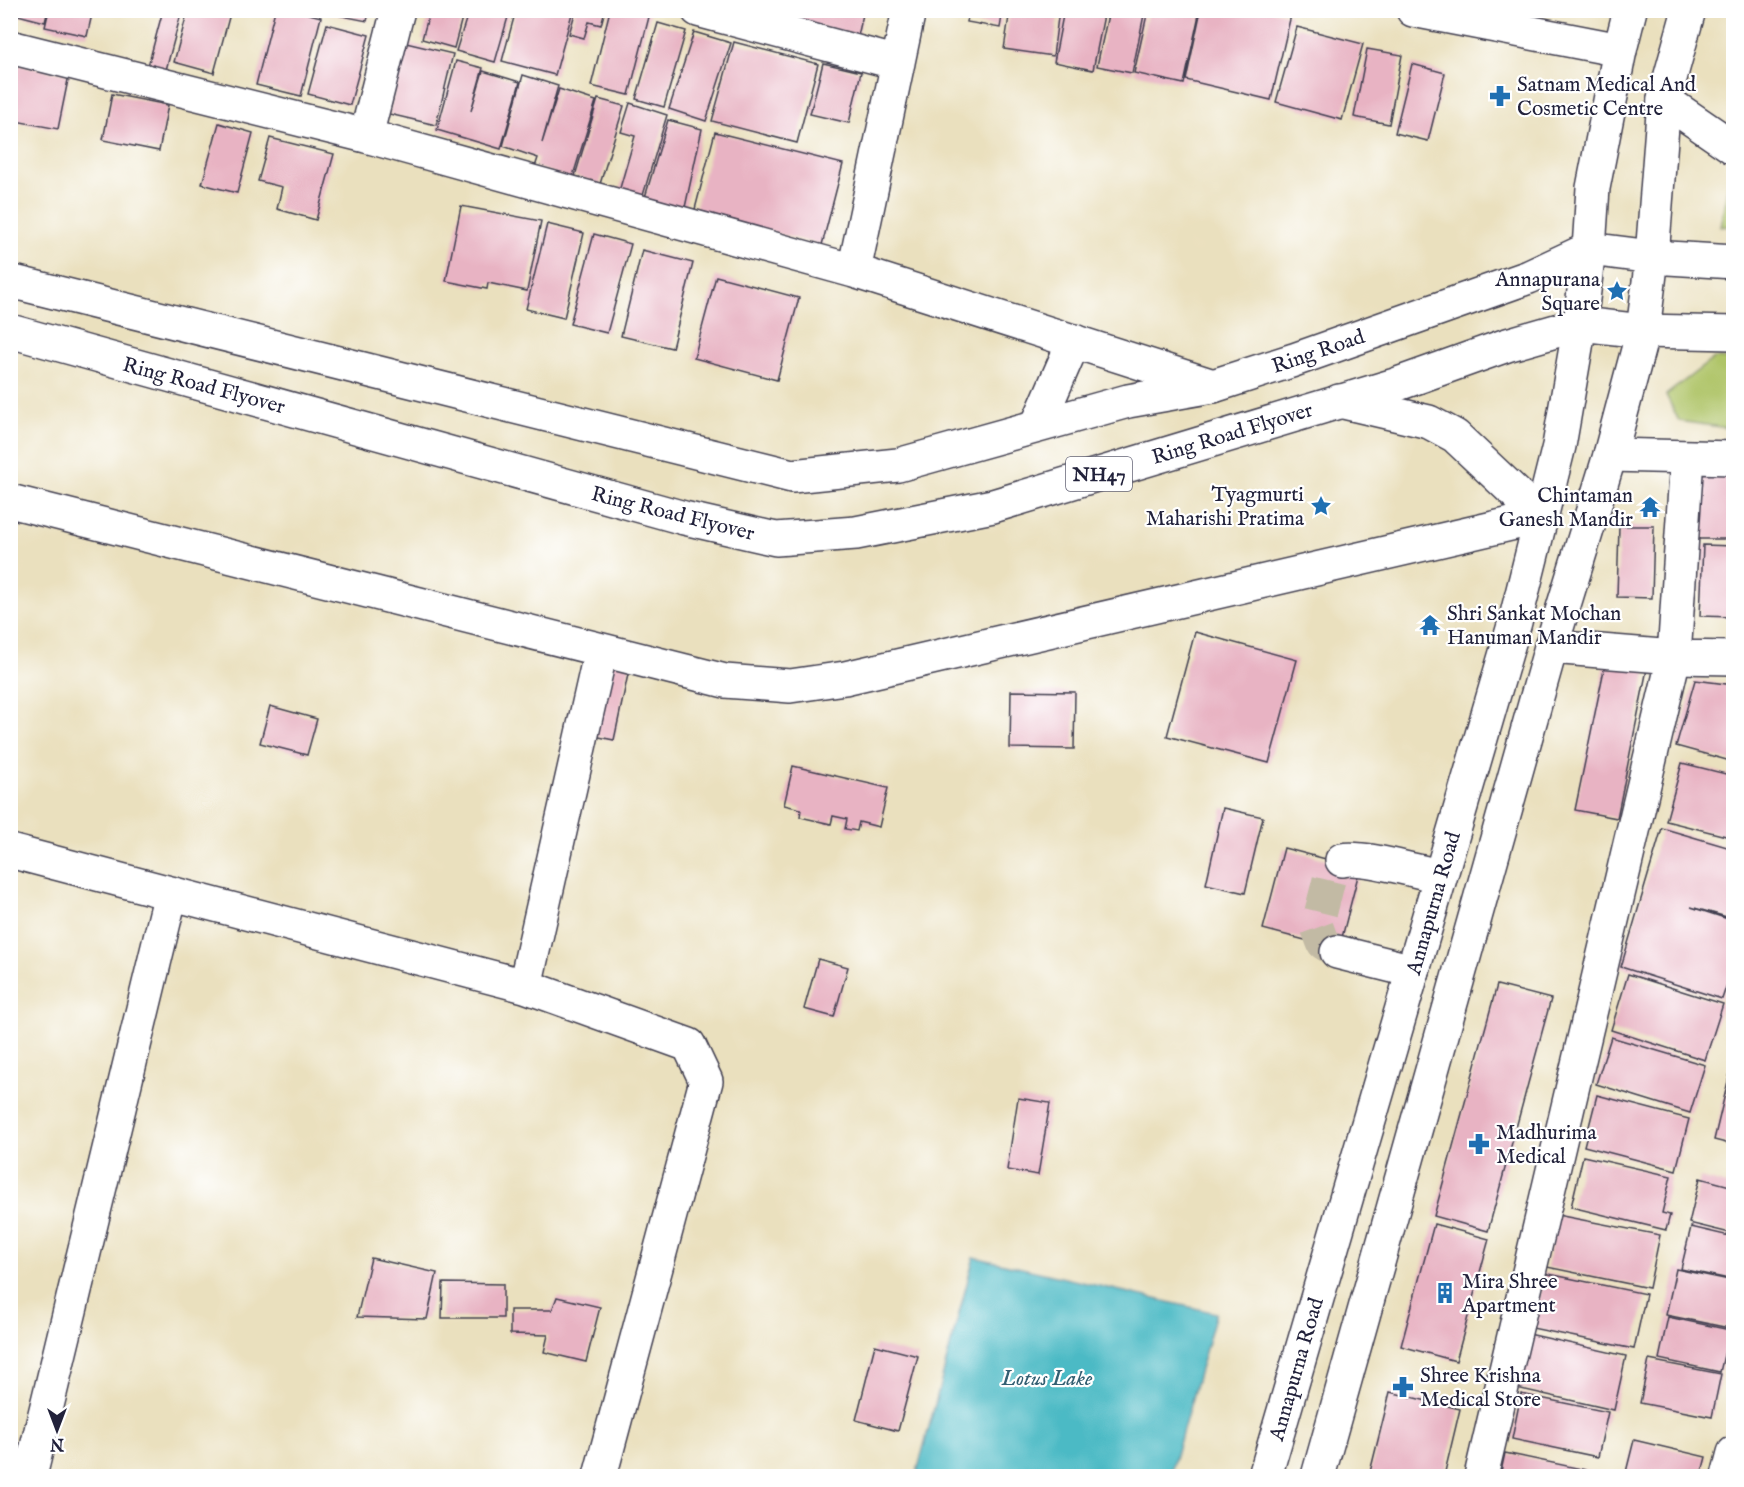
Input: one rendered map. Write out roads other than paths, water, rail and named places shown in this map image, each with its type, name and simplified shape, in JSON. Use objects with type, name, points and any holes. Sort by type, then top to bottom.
[{"type":"main road","points":[[366,136],[398,10]]},
{"type":"main road","points":[[698,10],[898,63]]},
{"type":"main road","points":[[854,271],[909,10]]},
{"type":"main road","points":[[1413,10],[1620,50]]},
{"type":"main road","points":[[1630,10],[1593,188],[1589,249],[1652,257],[1734,262]]},
{"type":"main road","points":[[1318,1476],[1551,647],[1610,455],[1643,331],[1652,257],[1664,100],[1689,10]]},
{"type":"main road","points":[[10,47],[366,136],[854,271],[1213,386]]},
{"type":"main road","points":[[1664,100],[1734,148]]},
{"type":"main road","name":"Annapurna Road","points":[[1265,1476],[1515,622],[1559,446],[1580,324],[1589,249]]},
{"type":"main road","name":"Ring Road","points":[[1037,426],[1128,400],[1213,386],[1294,360],[1529,277],[1589,249]]},
{"type":"main road","points":[[10,281],[792,476],[898,465],[1037,426],[1074,341]]},
{"type":"main road","points":[[1580,324],[1643,331],[1734,333]]},
{"type":"main road","name":"NH47","points":[[1339,400],[1395,385],[1507,345],[1580,324]]},
{"type":"main road","name":"Ring Road Flyover","points":[[10,331],[684,518],[776,539],[856,533],[993,506],[1339,400]]},
{"type":"main road","points":[[1339,400],[1429,422],[1455,436],[1541,518]]},
{"type":"main road","points":[[1610,455],[1734,458]]},
{"type":"main road","points":[[1481,1476],[1674,657],[1687,457]]},
{"type":"main road","points":[[10,501],[724,681],[790,686],[845,678],[1541,518]]},
{"type":"main road","points":[[1551,647],[1674,657],[1734,658]]},
{"type":"main road","points":[[525,986],[600,650]]},
{"type":"main road","points":[[10,851],[525,986],[689,1045],[706,1081],[600,1476]]},
{"type":"main road","points":[[1342,860],[1347,858],[1362,860],[1440,876]]},
{"type":"main road","points":[[30,1476],[171,893]]},
{"type":"main road","points":[[1337,952],[1413,971]]},
{"type":"main road","points":[[1728,1476],[1734,1453]]},
{"type":"water","name":"Lotus Lake","points":[[974,1257],[1216,1313],[1170,1476],[916,1476]]},
{"type":"tunnel","points":[[1337,952],[1323,943],[1317,927],[1332,868],[1342,860]]},
{"type":"place","name":"Satnam Medical And Cosmetic Centre","points":[[1500,96]]},
{"type":"place","name":"Annapurana Square","points":[[1617,291]]},
{"type":"place","name":"Tyagmurti Maharishi Pratima","points":[[1321,506]]},
{"type":"place","name":"Chintaman Ganesh Mandir","points":[[1650,507]]},
{"type":"place","name":"Shri Sankat Mochan Hanuman Mandir","points":[[1430,625]]},
{"type":"place","name":"Madhurima Medical","points":[[1479,1144]]},
{"type":"place","name":"Mira Shree Apartment","points":[[1445,1293]]},
{"type":"place","name":"Shree Krishna Medical Store","points":[[1403,1387]]}]
